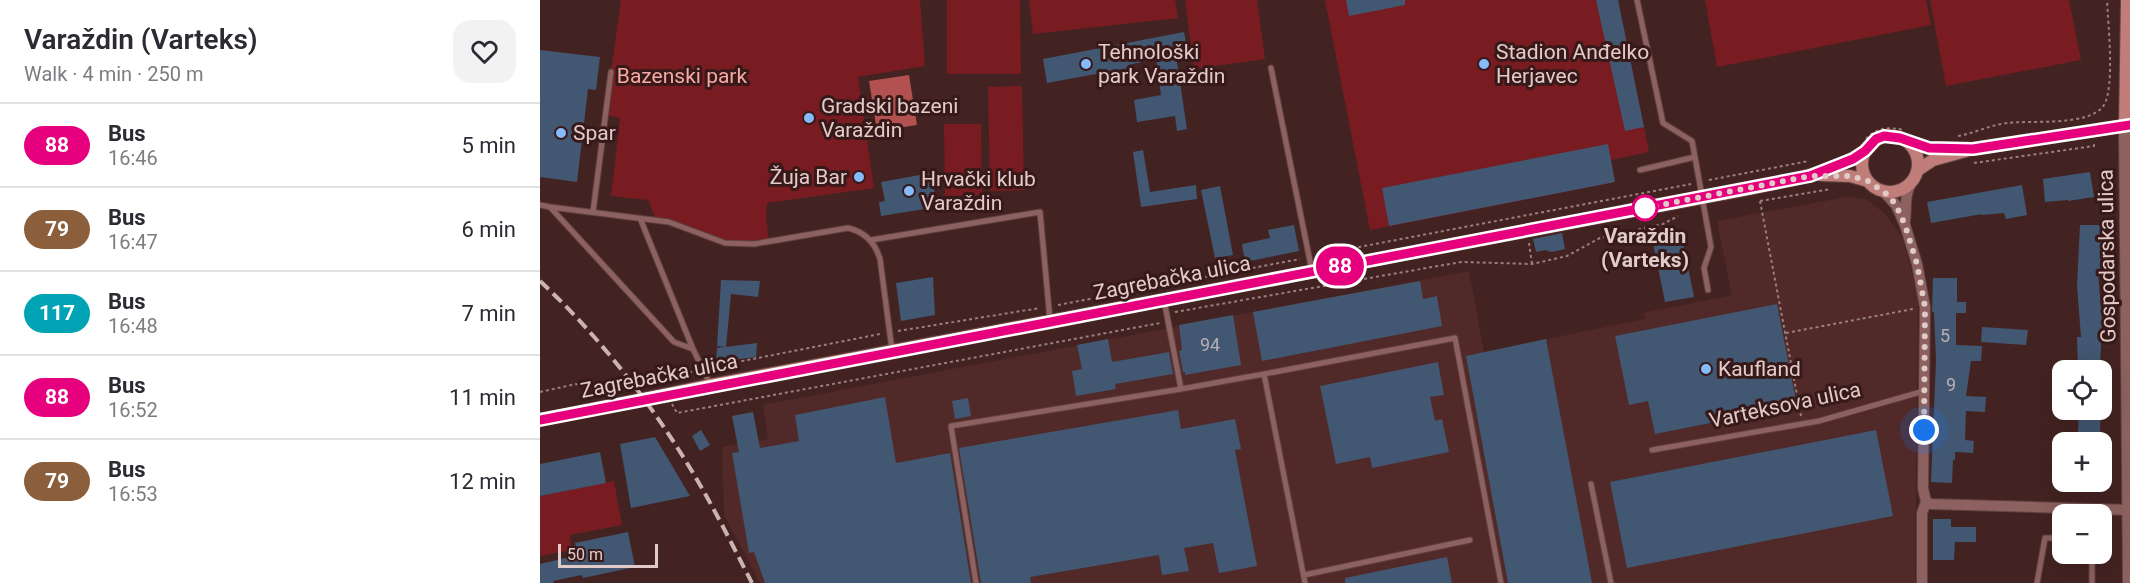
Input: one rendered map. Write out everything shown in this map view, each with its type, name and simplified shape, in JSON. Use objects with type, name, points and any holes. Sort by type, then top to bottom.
[{"type":"main road","name":"Gospodarska ulica","points":[[2127,0],[2127,126]]},
{"type":"main road","name":"Zagrebačka ulica","points":[[1918,170],[1933,160],[1973,149],[2127,126]]},
{"type":"main road","name":"Zagrebačka ulica","points":[[540,420],[711,385],[1810,176],[1853,159],[1865,151],[1876,139],[1884,136],[1892,136],[1929,148],[1973,149]]},
{"type":"main road","points":[[1883,192],[1898,191],[1911,183],[1918,170],[1917,154],[1907,141]]},
{"type":"main road","points":[[1865,151],[1862,167],[1868,181]]},
{"type":"main road","name":"Zagrebačka ulica","points":[[1810,176],[1850,176],[1868,181],[1883,192]]},
{"type":"street","name":"Gospodarska ulica","points":[[2127,126],[2129,583]]},
{"type":"street","points":[[1905,225],[1904,202],[1911,183]]},
{"type":"street","points":[[1883,192],[1896,205],[1905,225],[1917,264],[1925,307],[1923,488],[1926,502],[1922,513],[1922,583]]},
{"type":"street","points":[[1926,502],[1931,504],[2130,510]]},
{"type":"lane","points":[[1637,0],[1663,123],[1692,141],[1711,247],[1704,268],[1708,290]]},
{"type":"lane","points":[[1271,68],[1312,271]]},
{"type":"lane","points":[[593,212],[611,72]]},
{"type":"lane","points":[[1640,170],[1695,158]]},
{"type":"lane","points":[[540,205],[669,222],[725,243],[754,244],[848,228],[856,230],[871,240],[880,258],[892,351]]},
{"type":"lane","points":[[550,207],[674,342],[693,350]]},
{"type":"lane","points":[[871,240],[1041,212],[1050,321]]},
{"type":"lane","points":[[640,218],[693,350],[711,385]]},
{"type":"lane","points":[[1164,300],[1181,389]]},
{"type":"lane","points":[[976,583],[951,426],[1181,389],[1455,338],[1501,583]]},
{"type":"lane","points":[[1264,374],[1305,583]]},
{"type":"lane","name":"Varteksova ulica","points":[[1652,450],[1803,424],[1924,391]]},
{"type":"lane","points":[[1591,484],[1611,583]]},
{"type":"lane","points":[[2037,583],[2045,538],[2052,538]]},
{"type":"lane","points":[[1304,575],[1470,540]]},
{"type":"lane","points":[[2092,564],[2092,583]]},
{"type":"path","points":[[2089,116],[2103,107],[2108,95],[2107,0]]},
{"type":"path","points":[[1967,164],[2094,146]]},
{"type":"path","points":[[1753,202],[1836,189]]},
{"type":"path","points":[[1760,201],[1803,424]]},
{"type":"path","points":[[1168,313],[1461,262],[1532,264],[1567,256],[1600,238],[1663,224],[1682,214]]},
{"type":"path","points":[[1527,230],[1532,264]]},
{"type":"path","points":[[1529,246],[1534,245]]},
{"type":"path","points":[[1057,305],[1292,260]]},
{"type":"path","points":[[1785,333],[1925,307]]},
{"type":"path","points":[[903,330],[1034,309]]},
{"type":"path","points":[[672,404],[677,413],[1169,322]]},
{"type":"path","points":[[716,366],[871,336]]},
{"type":"path","points":[[626,389],[687,373]]},
{"type":"path","points":[[540,392],[576,384],[617,392]]},
{"type":"shaded area","points":[[909,75],[917,125],[877,131],[869,81]]},
{"type":"shaded area","points":[[1846,197],[1866,199],[1885,214],[1902,237],[1918,294],[1915,583],[760,583],[724,515],[722,447],[768,439],[763,405],[1469,271],[1484,352],[1645,319],[1644,313],[1732,295],[1717,221]]},
{"type":"green space","name":"Bazenski park","points":[[621,0],[920,0],[925,66],[858,77],[874,188],[767,203],[769,241],[725,243],[656,220],[648,200],[611,196],[620,118],[605,115]]},
{"type":"green space","points":[[947,0],[1020,0],[1021,74],[947,74]]},
{"type":"green space","points":[[1029,0],[1175,0],[1178,18],[1033,34]]},
{"type":"green space","points":[[1185,0],[1257,0],[1265,59],[1194,69]]},
{"type":"green space","name":"Stadion Anđelko Herjavec","points":[[1325,0],[1618,0],[1649,152],[1611,160],[1615,182],[1370,230]]},
{"type":"green space","points":[[1705,0],[1926,0],[1931,25],[1717,67]]},
{"type":"green space","points":[[1930,0],[2069,0],[2081,60],[1946,86]]},
{"type":"green space","points":[[1022,86],[1024,190],[990,191],[988,87]]},
{"type":"green space","points":[[944,124],[981,124],[982,195],[945,196]]},
{"type":"green space","points":[[614,481],[622,525],[570,535],[572,550],[540,556],[540,496]]},
{"type":"building","points":[[1346,0],[1405,0],[1405,5],[1349,16]]},
{"type":"building","points":[[1596,0],[1618,0],[1644,127],[1625,131]]},
{"type":"building","points":[[1184,32],[1188,53],[1176,56],[1187,129],[1177,131],[1175,116],[1137,122],[1134,100],[1161,95],[1156,59],[1128,65],[1129,68],[1047,83],[1043,59]]},
{"type":"building","name":"Spar","points":[[540,50],[600,57],[596,90],[588,89],[577,182],[540,177]]},
{"type":"building","points":[[1608,144],[1615,182],[1389,226],[1382,188]]},
{"type":"building","points":[[1143,150],[1150,192],[1196,185],[1197,199],[1141,207],[1133,152]]},
{"type":"building","points":[[2090,172],[2094,197],[2045,202],[2043,179]]},
{"type":"building","name":"Hrvački klub Varaždin","points":[[931,173],[937,207],[881,216],[879,202],[885,201],[881,182]]},
{"type":"building","points":[[2022,185],[2027,215],[2006,219],[2004,213],[1982,214],[1931,223],[1927,202]]},
{"type":"building","points":[[1220,186],[1233,255],[1215,258],[1201,190]]},
{"type":"building","points":[[1294,225],[1299,251],[1245,262],[1242,244],[1270,238],[1268,230]]},
{"type":"building","points":[[2080,225],[2102,225],[2100,273],[2098,273],[2102,319],[2100,360],[2078,360],[2077,337],[2081,337],[2077,286]]},
{"type":"building","points":[[1681,232],[1694,297],[1665,302],[1652,238]]},
{"type":"building","points":[[1562,233],[1565,249],[1536,252],[1533,239]]},
{"type":"building","points":[[933,277],[935,315],[901,321],[896,283]]},
{"type":"building","points":[[1933,278],[1957,278],[1957,302],[1966,302],[1966,313],[1956,313],[1956,345],[1982,346],[1981,361],[1971,361],[1966,396],[1986,397],[1985,412],[1966,411],[1965,440],[1974,441],[1973,453],[1955,452],[1952,483],[1931,482],[1936,360],[1934,312],[1932,312]]},
{"type":"building","points":[[721,280],[760,281],[758,297],[731,294],[726,347],[717,346]]},
{"type":"building","points":[[1420,281],[1423,299],[1437,296],[1442,326],[1262,361],[1253,312]]},
{"type":"building","name":"Kaufland","points":[[1777,304],[1797,406],[1655,434],[1648,401],[1629,405],[1615,336]]},
{"type":"building","points":[[1233,315],[1241,365],[1185,375],[1179,351],[1182,350],[1179,325]]},
{"type":"building","points":[[1982,327],[2028,330],[2026,345],[1981,342]]},
{"type":"building","points":[[1108,339],[1112,362],[1169,352],[1173,374],[1115,384],[1116,389],[1076,396],[1072,371],[1082,369],[1077,345]]},
{"type":"building","points":[[1546,339],[1592,583],[1508,583],[1466,356]]},
{"type":"building","points":[[757,343],[756,357],[716,362],[717,348]]},
{"type":"building","points":[[1438,362],[1444,395],[1430,397],[1435,421],[1442,419],[1449,452],[1372,468],[1370,457],[1336,464],[1320,386]]},
{"type":"building","points":[[885,397],[896,463],[950,453],[971,583],[765,583],[754,552],[749,553],[732,453],[739,452],[732,416],[753,412],[760,448],[799,441],[795,415]]},
{"type":"building","points":[[968,398],[971,416],[955,419],[952,401]]},
{"type":"building","points":[[1178,410],[1181,429],[1235,419],[1241,449],[1235,450],[1257,566],[1219,573],[1213,543],[1184,548],[1189,571],[1162,575],[1159,555],[1030,577],[1031,583],[981,583],[959,448]]},
{"type":"building","points":[[2079,420],[2101,420],[2100,432],[2078,432]]},
{"type":"building","points":[[701,430],[710,445],[700,451],[692,436]]},
{"type":"building","points":[[1876,430],[1893,516],[1627,568],[1610,482]]},
{"type":"building","points":[[655,437],[690,496],[631,508],[620,444]]},
{"type":"building","points":[[600,452],[606,483],[540,496],[540,464]]},
{"type":"building","points":[[1933,519],[1951,519],[1951,527],[1976,527],[1976,542],[1955,542],[1954,560],[1933,560]]},
{"type":"building","points":[[628,532],[635,567],[583,578],[582,575],[553,581],[554,583],[540,583],[540,564],[578,555],[575,543]]},
{"type":"building","points":[[1447,557],[1452,583],[1345,583],[1345,578]]},
{"type":"railway","points":[[540,281],[608,353],[668,433],[703,490],[752,583]]},
{"type":"bus line","name":"88","points":[[540,420],[1810,176],[1853,159],[1865,151],[1876,139],[1884,136],[1900,138],[1929,148],[1973,149],[2130,125]]},
{"type":"place","name":"Tehnološki park Varaždin","points":[[1086,64]]},
{"type":"place","name":"Stadion Anđelko Herjavec","points":[[1484,64]]},
{"type":"place","name":"Gradski bazeni Varaždin","points":[[809,118]]},
{"type":"place","name":"Spar","points":[[561,133]]},
{"type":"place","name":"Žuja Bar","points":[[859,177]]},
{"type":"place","name":"Hrvački klub Varaždin","points":[[909,191]]},
{"type":"place","name":"Varaždin (Varteks)","points":[[1645,208]]},
{"type":"place","name":"Kaufland","points":[[1706,369]]},
{"type":"route","points":[[1645,208],[1810,176],[1850,176],[1868,181],[1874,188],[1888,195],[1896,205],[1905,225],[1917,264],[1925,307],[1924,430]]}]
